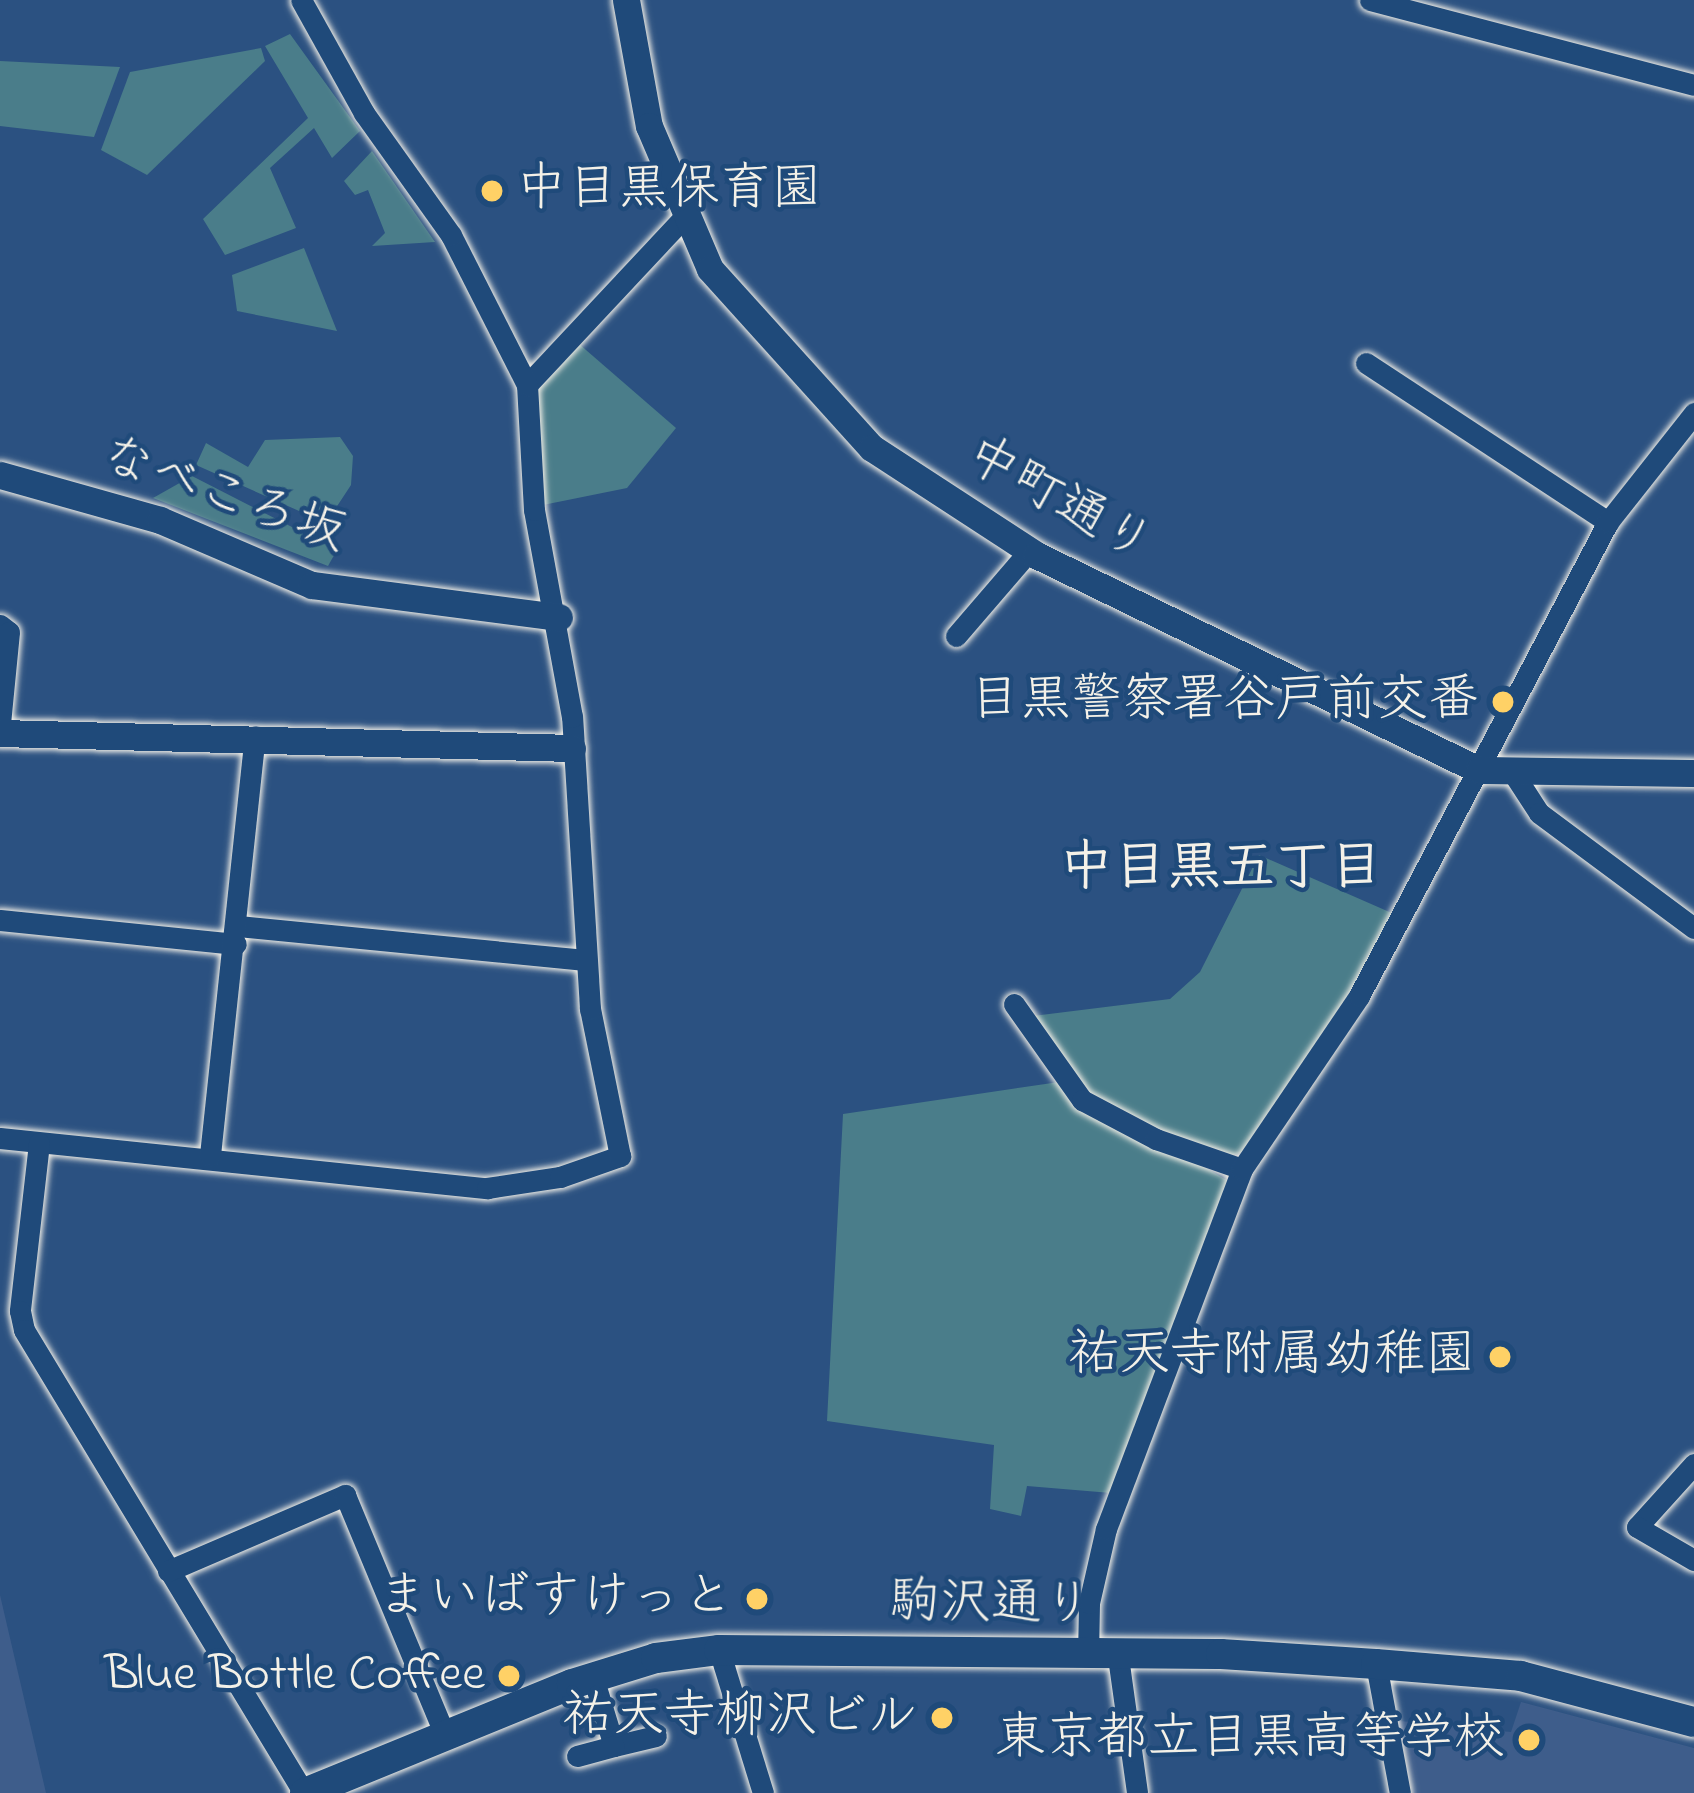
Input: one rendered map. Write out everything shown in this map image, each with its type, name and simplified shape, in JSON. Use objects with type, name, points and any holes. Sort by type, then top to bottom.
[{"type":"main road","name":"駒沢通り","points":[[304,1793],[593,1677],[719,1650],[1376,1664],[1521,1676],[1694,1722]]},
{"type":"street","points":[[0,1138],[487,1188],[560,1178],[620,1156],[586,960],[559,617],[534,510],[527,385],[451,235],[364,113],[302,0]]},
{"type":"street","name":"中町通り","points":[[626,0],[633,69],[685,216],[710,269],[872,448],[1029,551],[1479,770],[1515,776],[1694,772]]},
{"type":"street","points":[[1370,0],[1694,85]]},
{"type":"street","points":[[527,385],[685,216]]},
{"type":"street","points":[[1366,363],[1608,522]]},
{"type":"street","points":[[1137,1793],[1089,1603],[1106,1529],[1242,1169],[1359,996],[1608,522],[1694,413]]},
{"type":"street","name":"なべころ坂","points":[[0,476],[160,520],[312,586],[559,617]]},
{"type":"street","points":[[956,636],[1029,551]]},
{"type":"street","points":[[0,625],[9,632],[0,723]]},
{"type":"street","points":[[0,733],[254,736],[572,748]]},
{"type":"street","points":[[210,1156],[237,935],[254,736]]},
{"type":"street","points":[[1515,776],[1539,813],[1694,928]]},
{"type":"street","points":[[0,920],[586,960]]},
{"type":"street","points":[[1014,1004],[1082,1100],[1156,1139],[1242,1169]]},
{"type":"street","points":[[40,1143],[20,1311],[24,1330],[304,1793]]},
{"type":"street","points":[[1694,1464],[1637,1527],[1694,1560]]},
{"type":"street","points":[[168,1571],[345,1495],[445,1735]]},
{"type":"street","points":[[719,1650],[763,1791]]},
{"type":"street","points":[[1376,1664],[1400,1793]]},
{"type":"street","points":[[593,1677],[614,1746]]},
{"type":"street","points":[[577,1756],[656,1736]]},
{"type":"shaded area","points":[[0,1595],[46,1793],[0,1793]]},
{"type":"shaded area","name":"東京都立目黒高等学校","points":[[1521,1702],[1694,1748],[1694,1793],[1402,1793],[1390,1720],[1511,1732]]},
{"type":"green space","points":[[290,34],[360,131],[332,158],[314,128],[270,168],[296,228],[225,255],[203,219],[308,118],[265,46]]},
{"type":"green space","points":[[261,48],[265,61],[147,175],[101,150],[130,72]]},
{"type":"green space","points":[[0,61],[120,67],[94,137],[0,126]]},
{"type":"green space","points":[[372,151],[435,242],[372,246],[385,233],[368,190],[355,195],[344,181]]},
{"type":"green space","points":[[304,248],[337,331],[237,311],[232,275]]},
{"type":"green space","points":[[571,337],[676,428],[627,488],[538,506],[527,385]]},
{"type":"green space","points":[[340,437],[353,456],[351,485],[326,523],[196,465],[206,443],[248,467],[265,440]]},
{"type":"green space","points":[[192,476],[337,550],[328,566],[153,498]]},
{"type":"green space","points":[[1259,855],[1394,914],[1343,1011],[1242,1152],[1231,1156],[1156,1131],[1087,1093],[1033,1016],[1170,999],[1200,972]]},
{"type":"green space","points":[[1059,1082],[1228,1181],[1111,1493],[1027,1486],[1021,1516],[990,1509],[994,1445],[827,1421],[843,1114]]},
{"type":"place","name":"中目黒保育園","points":[[492,191]]},
{"type":"place","name":"目黒警察署谷戸前交番","points":[[1503,702]]},
{"type":"place","name":"祐天寺附属幼稚園","points":[[1500,1357]]},
{"type":"place","name":"まいばすけっと","points":[[757,1599]]},
{"type":"place","name":"Blue Bottle Coffee","points":[[509,1676]]},
{"type":"place","name":"祐天寺柳沢ビル","points":[[942,1718]]},
{"type":"place","name":"東京都立目黒高等学校","points":[[1529,1740]]},
{"type":"district","name":"中目黒五丁目","points":[[1221,870]]}]
